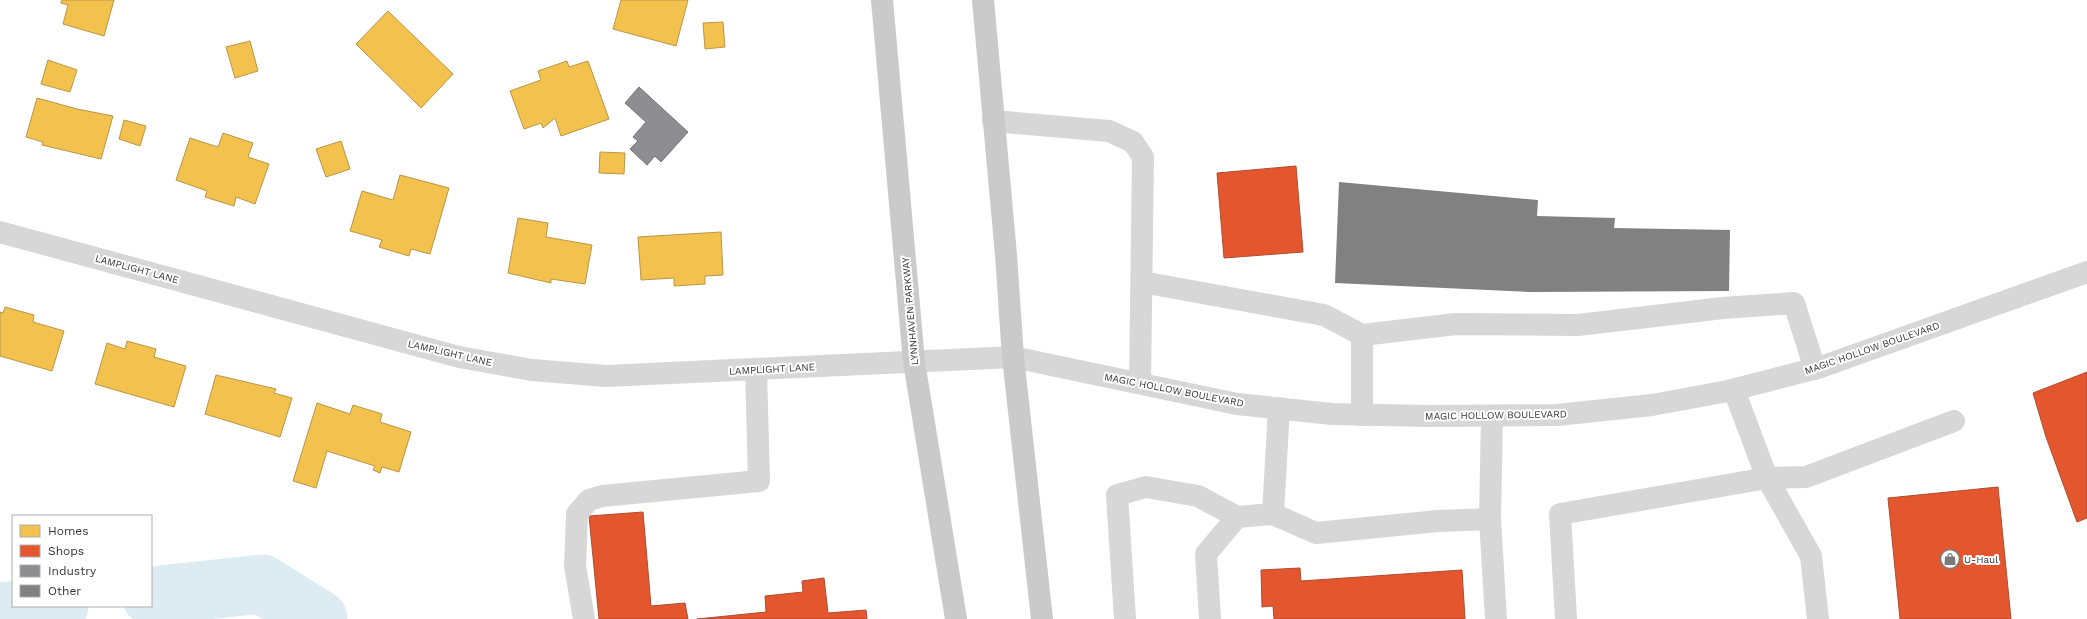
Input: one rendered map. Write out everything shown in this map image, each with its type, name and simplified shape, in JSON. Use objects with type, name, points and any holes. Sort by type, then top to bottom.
[{"type":"main road","name":"LYNNHAVEN PARKWAY","points":[[882,0],[914,362],[956,619]]},
{"type":"main road","points":[[983,0],[1006,254],[1013,356],[1042,619]]},
{"type":"street","points":[[993,120],[1109,131],[1133,142],[1143,157],[1140,383]]},
{"type":"street","name":"LAMPLIGHT LANE","points":[[0,232],[460,357],[518,368],[606,376],[914,362]]},
{"type":"street","name":"MAGIC HOLLOW BOULEVARD","points":[[914,362],[1013,356],[1237,404],[1332,414],[1492,416],[1565,414],[1652,405],[1734,390],[1815,369],[2087,272]]},
{"type":"street","points":[[1142,282],[1324,315],[1362,335],[1456,324],[1578,325],[1794,302],[1815,369]]},
{"type":"street","points":[[1362,335],[1362,415]]},
{"type":"street","points":[[584,619],[575,566],[577,514],[589,500],[602,496],[759,481],[756,369]]},
{"type":"street","points":[[1734,390],[1767,478],[1810,556],[1818,619]]},
{"type":"street","points":[[1274,514],[1279,408]]},
{"type":"street","points":[[1492,416],[1490,519],[1496,619]]},
{"type":"street","points":[[1566,619],[1560,514],[1767,478],[1806,477],[1954,421]]},
{"type":"street","points":[[1125,619],[1117,495],[1146,487],[1198,496],[1237,517],[1274,514],[1316,533],[1438,521],[1490,519]]},
{"type":"street","points":[[1210,619],[1206,554],[1237,517]]},
{"type":"building: Homes","points":[[62,0],[114,0],[104,36],[63,24],[68,5],[61,3]]},
{"type":"building: Homes","points":[[621,0],[688,0],[676,46],[613,29]]},
{"type":"building: Homes","points":[[388,11],[453,74],[421,108],[356,44]]},
{"type":"building: Homes","points":[[723,22],[725,47],[705,49],[703,23]]},
{"type":"building: Homes","points":[[250,41],[258,71],[235,78],[226,47]]},
{"type":"building: Homes","points":[[48,60],[77,70],[70,92],[41,84]]},
{"type":"building: Homes","points":[[567,61],[569,67],[588,61],[609,119],[561,136],[555,118],[543,128],[541,123],[524,129],[510,91],[541,80],[538,71]]},
{"type":"building: Homes","points":[[37,98],[77,109],[113,116],[101,159],[42,145],[43,142],[26,137]]},
{"type":"building: Homes","points":[[124,120],[146,126],[140,146],[119,139]]},
{"type":"building: Homes","points":[[223,133],[253,143],[248,157],[269,164],[255,204],[236,197],[234,206],[205,197],[207,191],[176,180],[190,138],[218,147]]},
{"type":"building: Homes","points":[[341,141],[350,169],[326,177],[316,149]]},
{"type":"building: Homes","points":[[600,152],[625,153],[624,174],[599,173]]},
{"type":"building: Homes","points":[[400,175],[449,188],[430,254],[411,249],[409,256],[379,247],[382,240],[350,231],[362,191],[393,200]]},
{"type":"building: Homes","points":[[518,218],[548,223],[546,237],[592,245],[585,284],[551,279],[551,283],[508,273]]},
{"type":"building: Homes","points":[[721,232],[723,275],[705,276],[705,284],[674,286],[674,278],[641,280],[638,237]]},
{"type":"building: Homes","points":[[5,307],[34,315],[33,322],[64,331],[52,371],[0,356],[0,312],[3,313]]},
{"type":"building: Homes","points":[[127,341],[156,349],[154,357],[186,366],[174,407],[95,384],[107,343],[125,349]]},
{"type":"building: Homes","points":[[216,375],[276,389],[274,393],[292,398],[280,437],[205,414]]},
{"type":"building: Homes","points":[[317,403],[350,414],[353,405],[382,414],[380,422],[411,432],[399,472],[382,467],[380,473],[373,470],[375,466],[327,451],[316,488],[293,481]]},
{"type":"building: Shops","points":[[1296,166],[1303,252],[1224,258],[1217,173]]},
{"type":"building: Shops","points":[[2087,372],[2087,518],[2077,522],[2046,437],[2033,393]]},
{"type":"building: Shops","name":"U-Haul","points":[[1998,487],[2011,619],[1900,619],[1888,498]]},
{"type":"building: Shops","points":[[643,512],[651,606],[685,603],[688,619],[599,619],[589,516]]},
{"type":"building: Shops","points":[[1300,568],[1301,581],[1462,570],[1465,619],[1274,619],[1273,606],[1262,607],[1261,570]]},
{"type":"building: Shops","points":[[824,578],[828,613],[866,610],[867,619],[697,619],[766,612],[765,596],[803,592],[802,581]]},
{"type":"building: Industry","points":[[639,87],[688,132],[661,162],[655,156],[647,165],[630,149],[638,141],[633,137],[646,122],[625,103]]},
{"type":"building: Other","points":[[1339,182],[1538,200],[1537,216],[1615,218],[1614,228],[1730,230],[1729,291],[1531,292],[1335,283]]},
{"type":"waterway","points":[[152,596],[262,584],[318,619]]},
{"type":"waterway","points":[[0,612],[49,607]]},
{"type":"place","name":"U-Haul","points":[[1950,559]]}]
